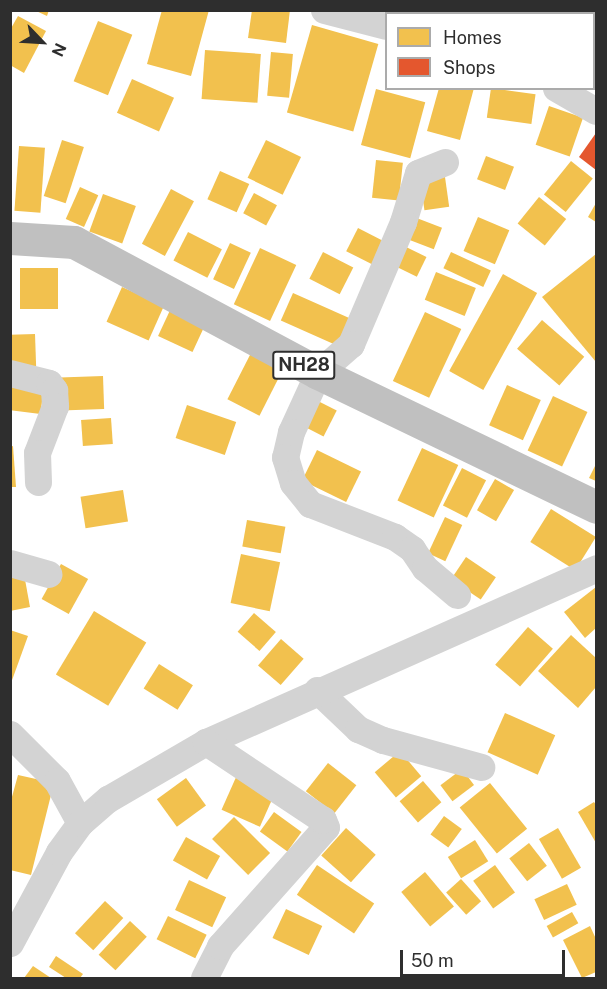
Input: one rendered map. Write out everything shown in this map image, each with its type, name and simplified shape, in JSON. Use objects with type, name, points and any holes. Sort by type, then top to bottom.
[{"type":"highway","name":"NH28","points":[[10,238],[74,242],[318,373],[597,507]]},
{"type":"street","points":[[324,10],[385,25]]},
{"type":"street","points":[[560,90],[597,111]]},
{"type":"street","points":[[445,162],[418,173],[403,222],[351,344],[318,373],[291,432],[285,457],[293,483],[310,504],[395,537],[457,595]]},
{"type":"street","points":[[10,373],[49,383],[54,390],[55,406],[37,453],[38,482]]},
{"type":"street","points":[[10,563],[48,574]]},
{"type":"street","points":[[10,943],[59,852],[80,823],[108,799],[206,742],[317,690],[597,568]]},
{"type":"street","points":[[317,690],[358,729],[383,740],[481,767]]},
{"type":"street","points":[[10,734],[57,781],[80,823]]},
{"type":"street","points":[[204,978],[225,940],[326,827],[323,820],[206,742]]},
{"type":"shaded area","points":[[413,11],[596,11],[596,83],[595,12]]},
{"type":"building: Homes","points":[[34,10],[49,10],[47,16]]},
{"type":"building: Homes","points":[[162,10],[209,10],[191,76],[147,64]]},
{"type":"building: Homes","points":[[252,10],[290,10],[286,43],[248,38]]},
{"type":"building: Homes","points":[[18,16],[46,31],[24,73],[10,65],[10,30]]},
{"type":"building: Homes","points":[[98,21],[132,35],[108,95],[74,81]]},
{"type":"building: Homes","points":[[312,25],[378,44],[353,131],[287,112]]},
{"type":"building: Homes","points":[[205,50],[261,54],[257,103],[202,99]]},
{"type":"building: Homes","points":[[271,52],[293,54],[289,98],[267,96]]},
{"type":"building: Homes","points":[[132,79],[174,98],[159,132],[117,113]]},
{"type":"building: Homes","points":[[376,89],[425,102],[410,158],[361,145]]},
{"type":"building: Homes","points":[[438,90],[473,90],[460,140],[427,131]]},
{"type":"building: Homes","points":[[491,90],[536,94],[531,124],[487,118]]},
{"type":"building: Homes","points":[[549,106],[583,118],[570,156],[536,145]]},
{"type":"building: Homes","points":[[62,140],[84,147],[66,203],[44,196]]},
{"type":"building: Homes","points":[[266,140],[301,157],[283,195],[248,178]]},
{"type":"building: Homes","points":[[19,146],[45,148],[40,213],[14,211]]},
{"type":"building: Homes","points":[[486,156],[514,167],[505,190],[477,179]]},
{"type":"building: Homes","points":[[376,160],[403,163],[399,201],[372,198]]},
{"type":"building: Homes","points":[[571,161],[593,179],[566,212],[544,194]]},
{"type":"building: Homes","points":[[220,171],[249,184],[237,212],[207,199]]},
{"type":"building: Homes","points":[[445,177],[449,207],[424,210],[420,180]]},
{"type":"building: Homes","points":[[80,187],[98,195],[84,227],[66,219]]},
{"type":"building: Homes","points":[[171,189],[194,201],[165,256],[142,244]]},
{"type":"building: Homes","points":[[254,193],[277,205],[266,226],[243,213]]},
{"type":"building: Homes","points":[[103,194],[136,206],[122,244],[89,232]]},
{"type":"building: Homes","points":[[539,197],[566,219],[545,245],[518,223]]},
{"type":"building: Homes","points":[[596,203],[596,222],[588,217]]},
{"type":"building: Homes","points":[[414,217],[442,228],[434,249],[406,238]]},
{"type":"building: Homes","points":[[478,217],[509,230],[495,264],[464,251]]},
{"type":"building: Homes","points":[[358,228],[384,241],[372,264],[346,251]]},
{"type":"building: Homes","points":[[188,232],[222,249],[207,278],[173,261]]},
{"type":"building: Homes","points":[[230,243],[251,253],[234,289],[213,279]]},
{"type":"building: Homes","points":[[404,246],[426,257],[417,277],[394,266]]},
{"type":"building: Homes","points":[[260,248],[296,265],[270,321],[234,304]]},
{"type":"building: Homes","points":[[323,252],[353,267],[340,294],[309,279]]},
{"type":"building: Homes","points":[[451,252],[491,271],[483,287],[443,268]]},
{"type":"building: Homes","points":[[596,254],[596,362],[542,297]]},
{"type":"building: Homes","points":[[20,268],[58,268],[58,309],[20,309]]},
{"type":"building: Homes","points":[[436,272],[476,288],[465,316],[425,300]]},
{"type":"building: Homes","points":[[503,274],[537,293],[483,390],[449,371]]},
{"type":"building: Homes","points":[[122,287],[164,306],[149,340],[107,322]]},
{"type":"building: Homes","points":[[293,293],[351,319],[339,346],[281,320]]},
{"type":"building: Homes","points":[[172,306],[206,322],[192,352],[158,336]]},
{"type":"building: Homes","points":[[425,312],[461,329],[429,398],[393,381]]},
{"type":"building: Homes","points":[[542,320],[584,357],[559,385],[517,349]]},
{"type":"building: Homes","points":[[35,334],[36,366],[11,367],[10,335]]},
{"type":"building: Homes","points":[[251,353],[283,369],[259,416],[227,399]]},
{"type":"building: Homes","points":[[103,376],[104,409],[61,410],[60,378]]},
{"type":"building: Homes","points":[[10,383],[44,387],[40,414],[10,410]]},
{"type":"building: Homes","points":[[507,385],[541,400],[523,440],[489,425]]},
{"type":"building: Homes","points":[[553,396],[587,412],[562,466],[528,450]]},
{"type":"building: Homes","points":[[310,397],[337,411],[324,436],[297,423]]},
{"type":"building: Homes","points":[[187,405],[236,422],[225,455],[176,438]]},
{"type":"building: Homes","points":[[111,418],[113,444],[83,446],[81,420]]},
{"type":"building: Homes","points":[[13,446],[16,487],[10,487],[10,447]]},
{"type":"building: Homes","points":[[422,448],[458,465],[434,517],[397,501]]},
{"type":"building: Homes","points":[[317,450],[361,471],[346,502],[302,481]]},
{"type":"building: Homes","points":[[596,464],[596,481],[589,478]]},
{"type":"building: Homes","points":[[462,468],[486,480],[467,518],[443,505]]},
{"type":"building: Homes","points":[[495,479],[514,490],[496,521],[477,510]]},
{"type":"building: Homes","points":[[123,490],[128,522],[86,528],[81,497]]},
{"type":"building: Homes","points":[[551,509],[596,537],[575,570],[530,542]]},
{"type":"building: Homes","points":[[445,517],[462,525],[445,561],[428,553]]},
{"type":"building: Homes","points":[[247,520],[285,527],[281,553],[242,547]]},
{"type":"building: Homes","points":[[241,554],[280,562],[270,611],[231,603]]},
{"type":"building: Homes","points":[[466,557],[496,577],[481,600],[451,579]]},
{"type":"building: Homes","points":[[61,564],[88,579],[69,614],[42,599]]},
{"type":"building: Homes","points":[[24,574],[30,607],[10,611],[10,577]]},
{"type":"building: Homes","points":[[596,587],[596,628],[585,638],[564,612]]},
{"type":"building: Homes","points":[[94,611],[146,642],[108,706],[56,674]]},
{"type":"building: Homes","points":[[254,613],[276,632],[259,651],[238,632]]},
{"type":"building: Homes","points":[[528,627],[553,649],[520,686],[495,665]]},
{"type":"building: Homes","points":[[10,630],[28,636],[11,683],[10,683]]},
{"type":"building: Homes","points":[[571,635],[596,658],[596,687],[578,708],[538,671]]},
{"type":"building: Homes","points":[[281,639],[304,659],[281,685],[258,665]]},
{"type":"building: Homes","points":[[159,664],[193,685],[178,710],[144,689]]},
{"type":"building: Homes","points":[[505,713],[555,735],[538,775],[488,752]]},
{"type":"building: Homes","points":[[400,751],[421,776],[396,797],[375,772]]},
{"type":"building: Homes","points":[[328,763],[356,785],[334,814],[306,791]]},
{"type":"building: Homes","points":[[462,769],[474,785],[452,801],[440,785]]},
{"type":"building: Homes","points":[[18,775],[54,783],[31,875],[10,870],[10,804]]},
{"type":"building: Homes","points":[[237,775],[275,792],[260,827],[222,810]]},
{"type":"building: Homes","points":[[186,778],[206,806],[177,827],[157,799]]},
{"type":"building: Homes","points":[[423,781],[441,802],[418,822],[400,801]]},
{"type":"building: Homes","points":[[490,783],[527,829],[497,853],[460,808]]},
{"type":"building: Homes","points":[[594,802],[596,805],[596,843],[578,812]]},
{"type":"building: Homes","points":[[274,812],[302,832],[287,851],[260,831]]},
{"type":"building: Homes","points":[[444,816],[462,829],[448,848],[430,835]]},
{"type":"building: Homes","points":[[234,817],[270,853],[248,875],[212,839]]},
{"type":"building: Homes","points":[[346,828],[376,855],[351,882],[321,855]]},
{"type":"building: Homes","points":[[558,828],[581,868],[562,879],[539,839]]},
{"type":"building: Homes","points":[[186,837],[220,856],[207,880],[173,861]]},
{"type":"building: Homes","points":[[475,840],[488,861],[461,878],[448,857]]},
{"type":"building: Homes","points":[[529,843],[547,866],[527,881],[509,858]]},
{"type":"building: Homes","points":[[317,865],[374,904],[354,933],[297,895]]},
{"type":"building: Homes","points":[[495,865],[515,893],[493,908],[473,881]]},
{"type":"building: Homes","points":[[425,872],[454,906],[430,926],[401,892]]},
{"type":"building: Homes","points":[[461,879],[481,901],[466,915],[446,892]]},
{"type":"building: Homes","points":[[189,880],[226,897],[212,927],[175,910]]},
{"type":"building: Homes","points":[[567,884],[577,905],[544,920],[534,899]]},
{"type":"building: Homes","points":[[105,901],[123,918],[93,950],[75,933]]},
{"type":"building: Homes","points":[[286,909],[322,926],[309,955],[272,938]]},
{"type":"building: Homes","points":[[572,912],[578,923],[553,937],[547,926]]},
{"type":"building: Homes","points":[[168,916],[207,935],[195,958],[157,939]]},
{"type":"building: Homes","points":[[130,921],[147,937],[115,970],[99,955]]},
{"type":"building: Homes","points":[[590,926],[596,939],[596,972],[582,978],[563,940]]},
{"type":"building: Homes","points":[[56,956],[83,974],[80,978],[66,978],[49,967]]},
{"type":"building: Homes","points":[[33,966],[51,978],[24,978]]},
{"type":"building: Shops","points":[[596,133],[596,170],[579,157]]}]
